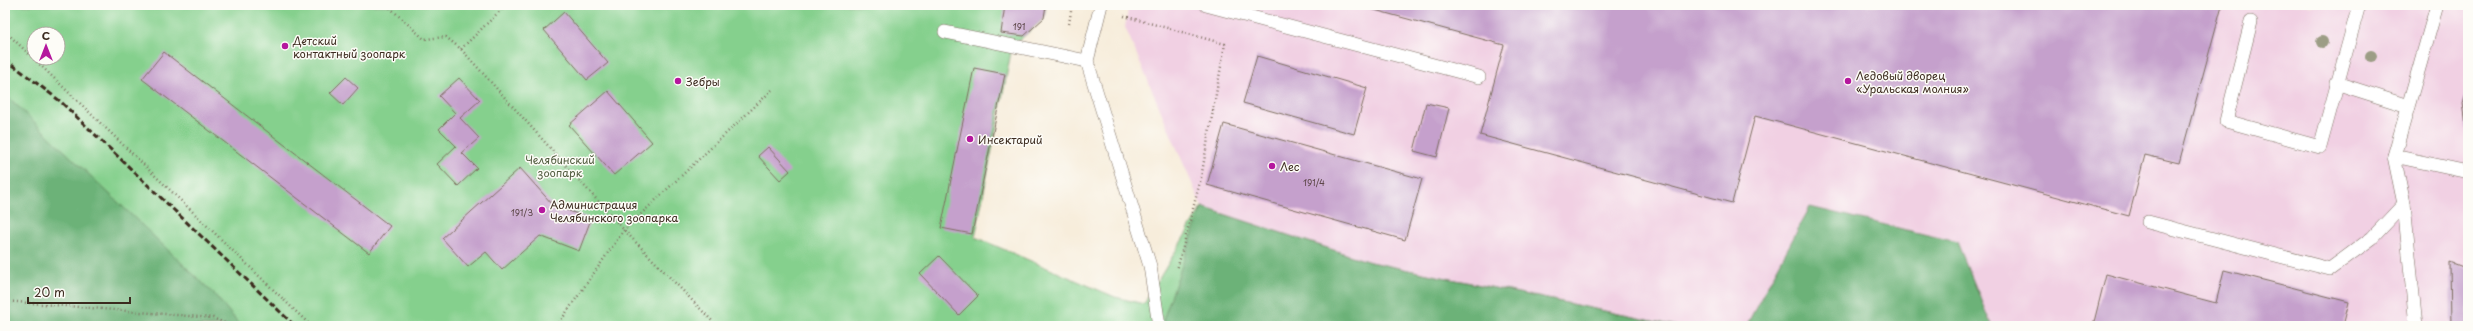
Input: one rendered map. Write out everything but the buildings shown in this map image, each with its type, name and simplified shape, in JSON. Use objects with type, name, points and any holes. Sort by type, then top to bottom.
[{"type":"lane","points":[[1101,5],[1087,61],[1150,266],[1159,326]]},
{"type":"lane","points":[[1206,5],[1479,76]]},
{"type":"lane","points":[[2251,22],[2226,121],[2320,147],[2336,83],[2359,5]]},
{"type":"lane","points":[[2416,326],[2404,204],[2394,156],[2436,5]]},
{"type":"lane","points":[[945,32],[1087,61]]},
{"type":"lane","points":[[2336,83],[2408,106]]},
{"type":"lane","points":[[2394,156],[2468,172]]},
{"type":"lane","points":[[2148,222],[2330,269],[2372,238],[2404,204]]},
{"type":"path","points":[[387,5],[424,38],[446,37],[461,49],[624,230],[717,326]]},
{"type":"path","points":[[461,49],[506,5]]},
{"type":"path","points":[[1072,5],[1069,25],[1119,14],[1225,44],[1201,178],[1176,274]]},
{"type":"path","points":[[5,31],[311,326]]},
{"type":"path","points":[[557,326],[624,230],[772,90]]},
{"type":"path","points":[[5,301],[213,318],[231,326]]},
{"type":"shaded area","points":[[1129,5],[2468,5],[2468,326],[1992,326],[1957,242],[1811,208],[1746,326],[1676,326],[1370,262],[1202,207],[1125,27]]},
{"type":"green space","name":"Челябинский зоопарк","points":[[5,5],[1046,5],[1044,18],[1012,47],[975,237],[1115,297],[1144,304],[1202,207],[1370,262],[1676,326],[5,326]]},
{"type":"green space","points":[[5,94],[214,294],[241,326],[5,326]]},
{"type":"green space","points":[[1202,207],[1370,262],[1676,326],[1161,326]]},
{"type":"green space","points":[[1810,207],[1957,242],[1992,326],[1746,326]]},
{"type":"railway","points":[[5,59],[60,101],[295,326]]},
{"type":"place","name":"Детский контактный зоопарк","points":[[285,46]]},
{"type":"place","name":"Зебры","points":[[678,81]]},
{"type":"place","name":"Ледовый дворец «Уральская молния»","points":[[1848,81]]},
{"type":"place","name":"Инсектарий","points":[[970,139]]},
{"type":"place","name":"Лес","points":[[1272,166]]},
{"type":"place","name":"Администрация Челябинского зоопарка","points":[[542,210]]}]
